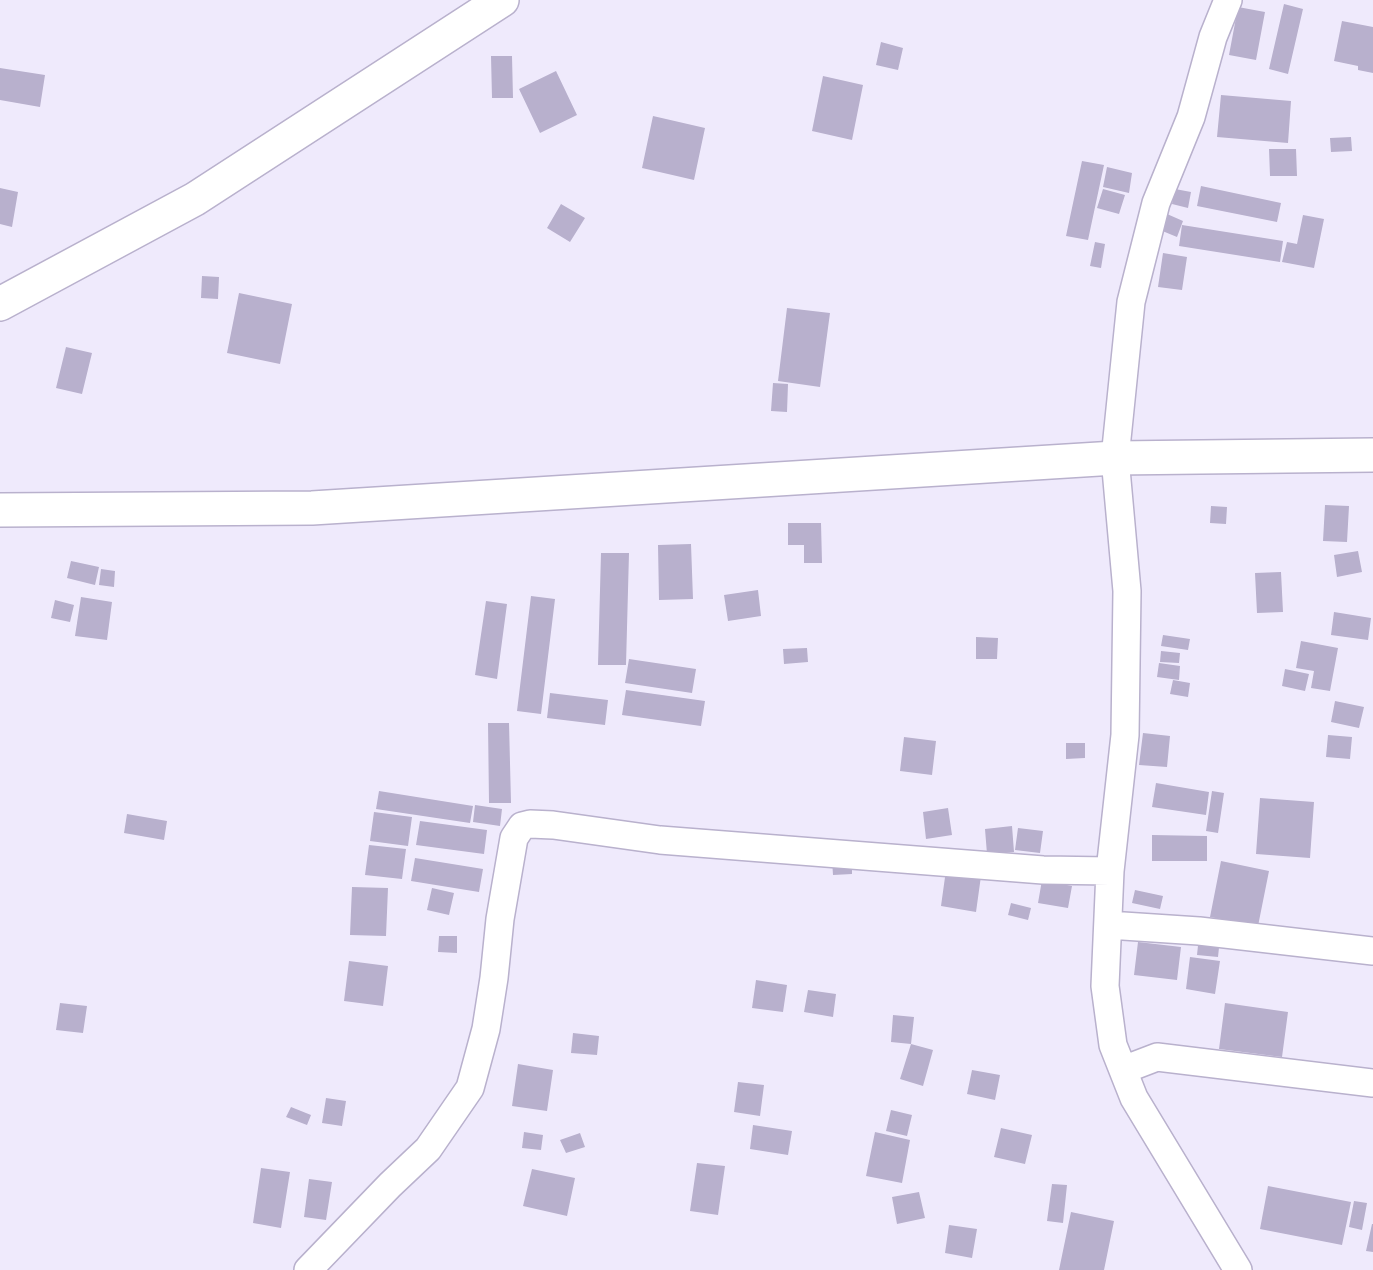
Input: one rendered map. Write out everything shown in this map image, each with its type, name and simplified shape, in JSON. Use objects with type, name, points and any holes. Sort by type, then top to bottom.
[{"type":"main road","points":[[0,304],[195,198],[502,0]]},
{"type":"main road","points":[[0,510],[312,508],[1115,458],[1373,455]]},
{"type":"street","points":[[1228,0],[1213,37],[1191,117],[1156,203],[1131,302],[1115,458],[1127,591],[1125,735],[1110,872],[1105,986],[1113,1046],[1134,1098],[1238,1270]]},
{"type":"street","points":[[308,1270],[428,1149],[470,1088],[486,1029],[500,919],[514,838],[522,826],[553,825],[660,840],[1043,870],[1110,872]]},
{"type":"street","points":[[1108,925],[1199,931],[1373,951]]},
{"type":"street","points":[[1123,1070],[1157,1057],[1373,1083]]},
{"type":"building","points":[[1284,4],[1303,9],[1288,74],[1269,69]]},
{"type":"building","points":[[1238,7],[1265,12],[1256,60],[1229,55]]},
{"type":"building","points":[[1342,21],[1373,27],[1373,73],[1358,70],[1358,66],[1334,61]]},
{"type":"building","points":[[881,42],[903,48],[898,70],[876,65]]},
{"type":"building","points":[[491,56],[512,56],[513,98],[492,98]]},
{"type":"building","points":[[0,68],[45,75],[40,107],[0,100]]},
{"type":"building","points":[[556,71],[577,115],[540,133],[519,89]]},
{"type":"building","points":[[823,76],[863,85],[852,140],[812,131]]},
{"type":"building","points":[[1221,95],[1291,101],[1288,143],[1217,137]]},
{"type":"building","points":[[653,116],[705,128],[694,180],[642,168]]},
{"type":"building","points":[[1351,137],[1352,151],[1331,152],[1330,138]]},
{"type":"building","points":[[1269,149],[1296,149],[1297,176],[1270,176]]},
{"type":"building","points":[[1082,161],[1104,165],[1088,240],[1066,236]]},
{"type":"building","points":[[1107,167],[1132,173],[1129,193],[1103,187]]},
{"type":"building","points":[[1201,186],[1281,203],[1277,222],[1197,206]]},
{"type":"building","points":[[0,188],[18,192],[12,227],[0,224]]},
{"type":"building","points":[[1103,189],[1125,195],[1119,214],[1097,208]]},
{"type":"building","points":[[1175,189],[1191,192],[1188,208],[1172,204]]},
{"type":"building","points":[[561,204],[585,218],[570,242],[547,228]]},
{"type":"building","points":[[1167,214],[1183,221],[1177,237],[1160,230]]},
{"type":"building","points":[[1303,215],[1324,219],[1314,268],[1282,262],[1287,242],[1297,244]]},
{"type":"building","points":[[1182,225],[1283,241],[1280,262],[1179,246]]},
{"type":"building","points":[[1095,242],[1105,244],[1101,268],[1090,266]]},
{"type":"building","points":[[1163,253],[1187,257],[1182,290],[1158,287]]},
{"type":"building","points":[[202,276],[219,277],[218,299],[201,298]]},
{"type":"building","points":[[239,293],[292,304],[280,364],[227,353]]},
{"type":"building","points":[[787,308],[830,313],[820,387],[778,381]]},
{"type":"building","points":[[66,347],[92,353],[82,394],[56,388]]},
{"type":"building","points":[[773,383],[788,384],[787,412],[771,411]]},
{"type":"building","points":[[1325,505],[1349,506],[1347,542],[1323,541]]},
{"type":"building","points":[[1211,506],[1227,507],[1226,524],[1210,523]]},
{"type":"building","points":[[788,523],[821,523],[822,563],[804,563],[804,545],[788,545]]},
{"type":"building","points":[[691,544],[693,599],[659,600],[658,545]]},
{"type":"building","points":[[1358,551],[1362,572],[1337,577],[1334,555]]},
{"type":"building","points":[[601,553],[629,553],[626,665],[598,665]]},
{"type":"building","points":[[71,561],[99,567],[95,585],[67,578]]},
{"type":"building","points":[[101,569],[115,571],[114,587],[99,585]]},
{"type":"building","points":[[1281,572],[1283,612],[1257,613],[1255,573]]},
{"type":"building","points":[[758,590],[761,616],[728,621],[724,595]]},
{"type":"building","points":[[531,596],[555,599],[541,714],[517,711]]},
{"type":"building","points":[[81,597],[112,602],[107,640],[75,636]]},
{"type":"building","points":[[55,600],[74,605],[70,622],[51,618]]},
{"type":"building","points":[[486,601],[507,604],[497,679],[475,675]]},
{"type":"building","points":[[1334,612],[1371,618],[1368,640],[1331,635]]},
{"type":"building","points":[[1163,635],[1190,639],[1188,650],[1161,646]]},
{"type":"building","points":[[976,637],[998,638],[997,659],[976,659]]},
{"type":"building","points":[[1301,641],[1338,648],[1330,691],[1311,688],[1314,671],[1296,668]]},
{"type":"building","points":[[807,648],[808,662],[784,664],[783,649]]},
{"type":"building","points":[[1161,651],[1180,653],[1179,663],[1160,662]]},
{"type":"building","points":[[629,659],[696,669],[692,693],[625,683]]},
{"type":"building","points":[[1159,663],[1180,666],[1179,680],[1157,677]]},
{"type":"building","points":[[1285,669],[1309,674],[1305,691],[1282,686]]},
{"type":"building","points":[[1173,680],[1190,683],[1188,697],[1170,694]]},
{"type":"building","points":[[626,690],[705,701],[701,726],[622,715]]},
{"type":"building","points":[[550,693],[608,700],[605,725],[547,718]]},
{"type":"building","points":[[1335,701],[1364,707],[1359,728],[1331,722]]},
{"type":"building","points":[[488,723],[509,723],[511,803],[489,803]]},
{"type":"building","points":[[1143,733],[1170,736],[1167,767],[1139,765]]},
{"type":"building","points":[[1328,735],[1352,737],[1350,759],[1326,757]]},
{"type":"building","points":[[904,737],[936,741],[932,775],[900,771]]},
{"type":"building","points":[[1066,743],[1085,743],[1085,758],[1066,759]]},
{"type":"building","points":[[1156,783],[1209,792],[1206,815],[1152,807]]},
{"type":"building","points":[[379,791],[473,806],[470,823],[376,809]]},
{"type":"building","points":[[1212,791],[1224,793],[1218,833],[1206,831]]},
{"type":"building","points":[[1260,798],[1314,802],[1310,858],[1256,854]]},
{"type":"building","points":[[475,805],[502,809],[500,826],[473,822]]},
{"type":"building","points":[[948,808],[952,835],[926,839],[923,812]]},
{"type":"building","points":[[374,812],[412,817],[408,846],[370,841]]},
{"type":"building","points":[[127,814],[167,821],[164,840],[124,833]]},
{"type":"building","points":[[420,821],[487,830],[484,854],[416,845]]},
{"type":"building","points":[[1012,826],[1014,852],[987,854],[985,829]]},
{"type":"building","points":[[1018,828],[1043,831],[1040,853],[1015,850]]},
{"type":"building","points":[[1152,835],[1207,836],[1207,861],[1152,861]]},
{"type":"building","points":[[369,845],[406,849],[402,879],[365,875]]},
{"type":"building","points":[[415,858],[483,869],[479,892],[411,881]]},
{"type":"building","points":[[832,860],[852,860],[852,874],[833,875]]},
{"type":"building","points":[[1221,861],[1269,871],[1258,926],[1210,917]]},
{"type":"building","points":[[946,870],[981,876],[976,912],[941,906]]},
{"type":"building","points":[[1042,880],[1072,886],[1068,908],[1038,903]]},
{"type":"building","points":[[352,887],[388,888],[386,936],[350,935]]},
{"type":"building","points":[[432,888],[454,893],[449,915],[427,910]]},
{"type":"building","points":[[1135,890],[1163,896],[1160,909],[1132,903]]},
{"type":"building","points":[[1011,903],[1031,908],[1028,920],[1008,915]]},
{"type":"building","points":[[439,936],[457,936],[457,953],[438,952]]},
{"type":"building","points":[[1199,936],[1220,938],[1218,957],[1197,955]]},
{"type":"building","points":[[1138,942],[1181,947],[1177,980],[1134,975]]},
{"type":"building","points":[[1190,957],[1220,961],[1215,994],[1186,989]]},
{"type":"building","points":[[349,961],[388,966],[383,1006],[344,1001]]},
{"type":"building","points":[[756,980],[787,985],[783,1012],[752,1008]]},
{"type":"building","points":[[808,990],[836,994],[833,1017],[804,1012]]},
{"type":"building","points":[[60,1003],[87,1006],[83,1033],[56,1030]]},
{"type":"building","points":[[1225,1003],[1288,1012],[1282,1057],[1219,1049]]},
{"type":"building","points":[[893,1015],[914,1017],[911,1044],[891,1042]]},
{"type":"building","points":[[573,1033],[599,1036],[597,1055],[571,1053]]},
{"type":"building","points":[[911,1044],[933,1050],[923,1086],[900,1079]]},
{"type":"building","points":[[518,1064],[553,1070],[547,1111],[512,1106]]},
{"type":"building","points":[[972,1070],[1000,1075],[995,1100],[967,1094]]},
{"type":"building","points":[[738,1082],[764,1085],[760,1116],[734,1112]]},
{"type":"building","points":[[326,1098],[346,1101],[342,1126],[322,1123]]},
{"type":"building","points":[[291,1107],[311,1115],[307,1125],[286,1117]]},
{"type":"building","points":[[891,1110],[912,1115],[907,1136],[886,1131]]},
{"type":"building","points":[[753,1125],[792,1131],[788,1155],[750,1149]]},
{"type":"building","points":[[1001,1128],[1032,1135],[1025,1164],[994,1157]]},
{"type":"building","points":[[524,1132],[543,1135],[541,1150],[522,1148]]},
{"type":"building","points":[[875,1132],[910,1140],[902,1183],[866,1176]]},
{"type":"building","points":[[580,1133],[585,1147],[566,1153],[560,1140]]},
{"type":"building","points":[[697,1163],[725,1166],[718,1215],[690,1211]]},
{"type":"building","points":[[261,1168],[290,1172],[281,1228],[253,1223]]},
{"type":"building","points":[[532,1169],[575,1178],[567,1216],[523,1206]]},
{"type":"building","points":[[309,1179],[332,1182],[326,1220],[304,1217]]},
{"type":"building","points":[[1052,1184],[1067,1185],[1063,1223],[1047,1221]]},
{"type":"building","points":[[1268,1186],[1351,1202],[1342,1245],[1260,1229]]},
{"type":"building","points":[[919,1192],[925,1218],[897,1224],[892,1197]]},
{"type":"building","points":[[1354,1201],[1367,1203],[1362,1230],[1349,1227]]},
{"type":"building","points":[[1071,1212],[1114,1221],[1104,1270],[1059,1270]]},
{"type":"building","points":[[1373,1224],[1373,1252],[1366,1251]]},
{"type":"building","points":[[949,1225],[977,1229],[972,1258],[945,1253]]}]
